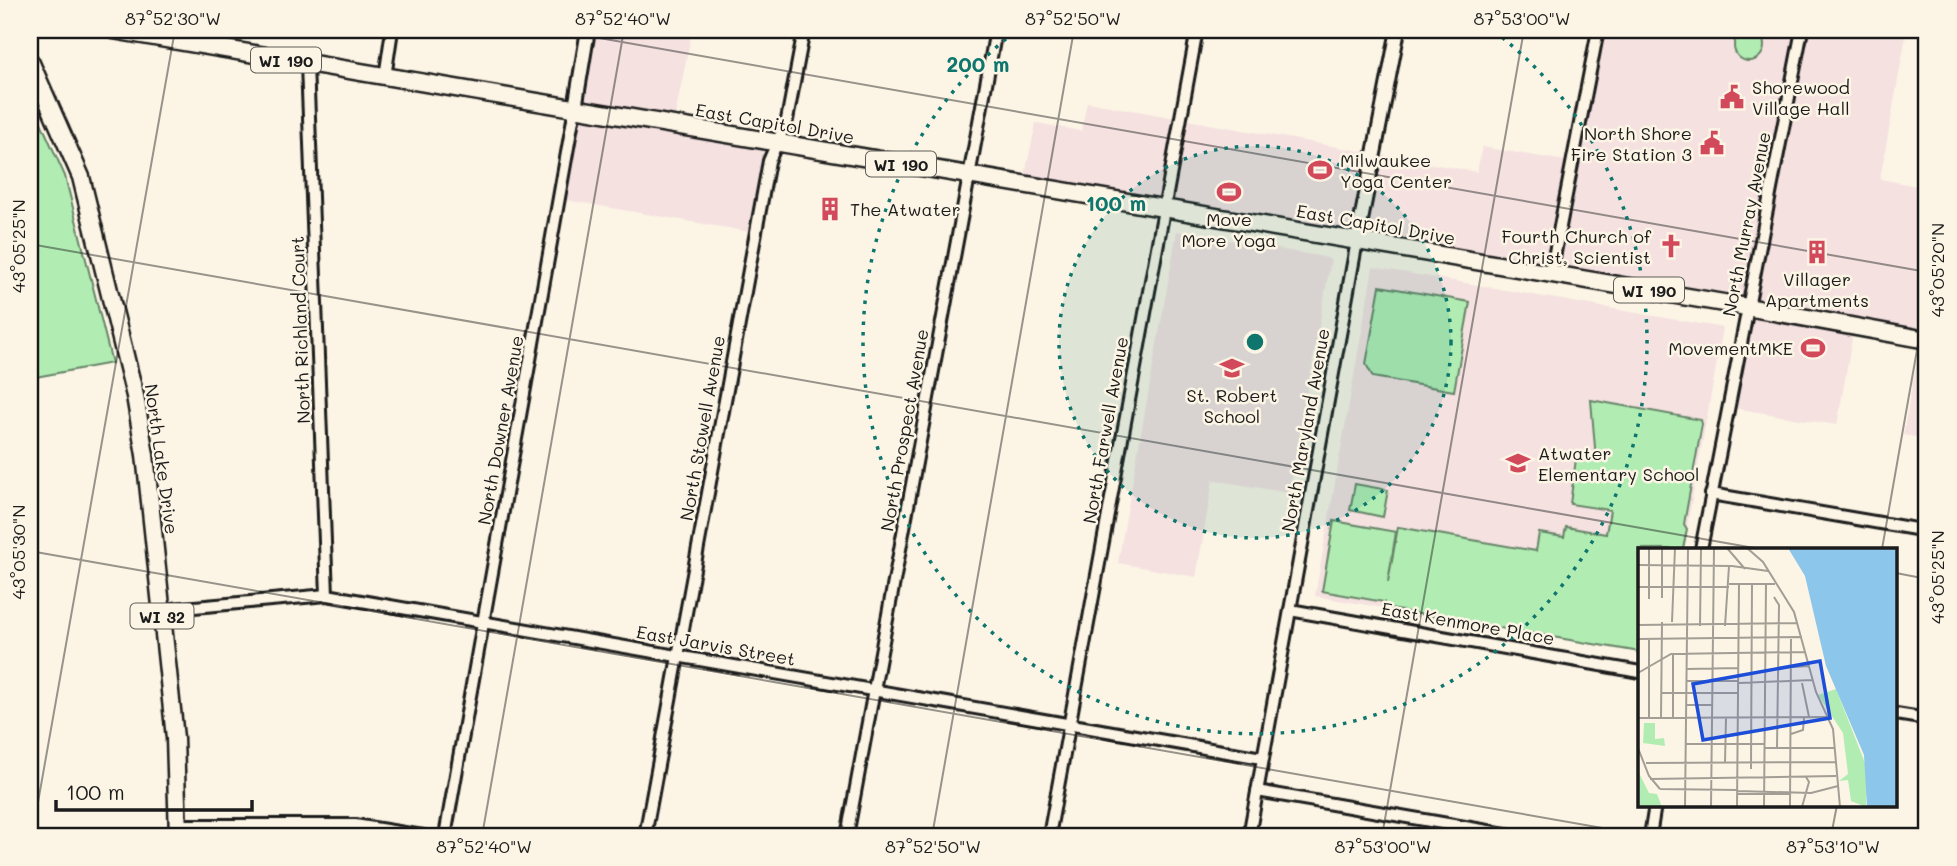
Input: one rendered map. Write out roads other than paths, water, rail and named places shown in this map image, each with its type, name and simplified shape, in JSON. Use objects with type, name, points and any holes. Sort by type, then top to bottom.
[{"type":"main road","name":"East Capitol Drive","points":[[113,30],[187,36],[307,64],[1551,273],[1927,340]]},
{"type":"main road","name":"North Lake Drive","points":[[30,61],[81,177],[141,425],[175,738],[178,831]]},
{"type":"street","points":[[385,77],[392,30]]},
{"type":"street","name":"North Downer Avenue","points":[[445,836],[588,30]]},
{"type":"street","name":"North Stowell Avenue","points":[[645,836],[769,161],[787,120],[804,30]]},
{"type":"street","name":"North Prospect Avenue","points":[[847,836],[996,30]]},
{"type":"street","name":"North Farwell Avenue","points":[[1049,836],[1162,208],[1197,30]]},
{"type":"street","name":"North Maryland Avenue","points":[[1249,836],[1398,30]]},
{"type":"street","points":[[1551,273],[1598,30]]},
{"type":"street","name":"North Murray Avenue","points":[[1701,548],[1802,30]]},
{"type":"street","name":"North Richland Court","points":[[307,64],[327,595]]},
{"type":"street","points":[[1711,494],[1927,531]]},
{"type":"street","name":"East Jarvis Street","points":[[161,610],[327,595],[1262,758]]},
{"type":"street","name":"East Kenmore Place","points":[[1290,610],[1638,672]]},
{"type":"street","points":[[1898,714],[1927,719]]},
{"type":"street","points":[[1257,791],[1517,836]]},
{"type":"street","points":[[1650,836],[1655,806]]},
{"type":"street","points":[[178,831],[355,825],[423,836]]},
{"type":"place","name":"Shorewood Village Hall","points":[[1732,97]]},
{"type":"place","name":"North Shore Fire Station 3","points":[[1712,143]]},
{"type":"place","name":"Milwaukee Yoga Center","points":[[1320,170]]},
{"type":"place","name":"Move More Yoga","points":[[1229,192]]},
{"type":"place","name":"The Atwater","points":[[830,209]]},
{"type":"place","name":"Fourth Church of Christ, Scientist","points":[[1671,246]]},
{"type":"place","name":"Villager Apartments","points":[[1817,252]]},
{"type":"place","name":"MovementMKE","points":[[1813,348]]},
{"type":"place","name":"St. Robert School","points":[[1232,368]]},
{"type":"place","name":"Atwater Elementary School","points":[[1518,463]]}]
